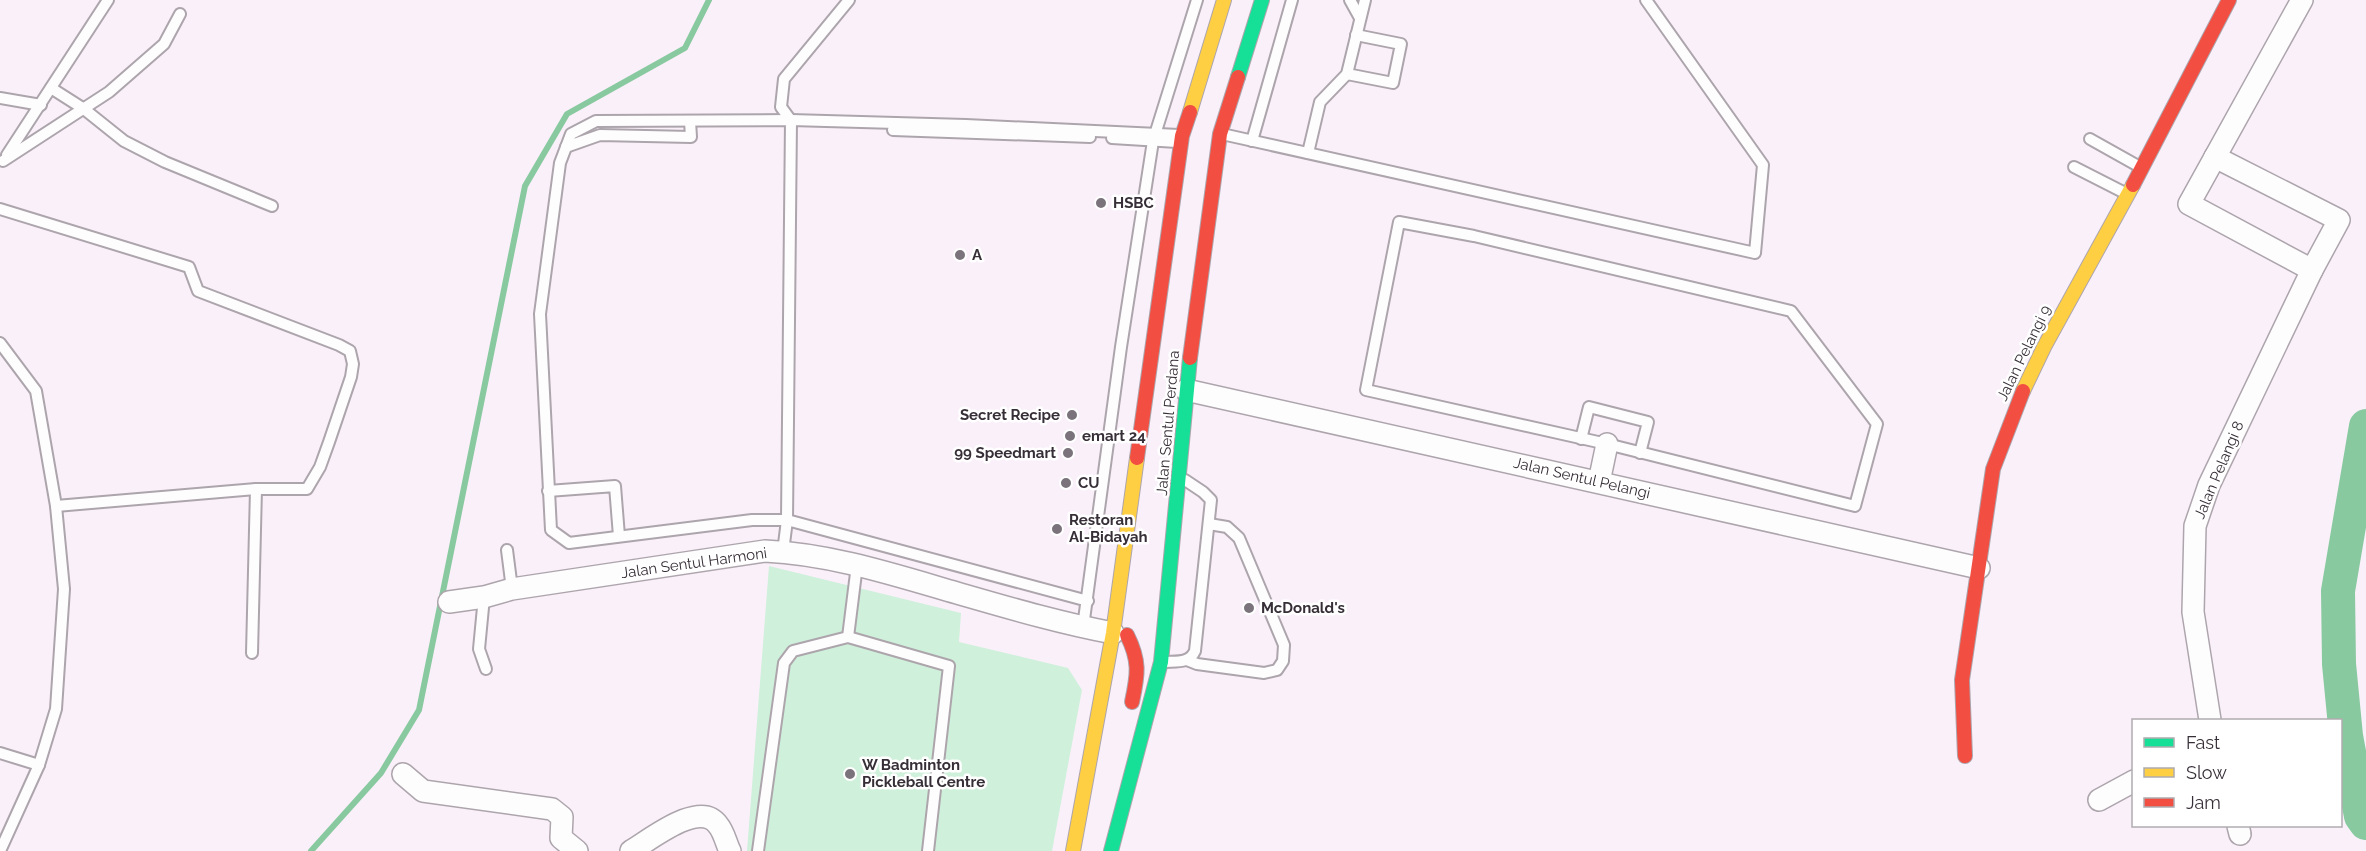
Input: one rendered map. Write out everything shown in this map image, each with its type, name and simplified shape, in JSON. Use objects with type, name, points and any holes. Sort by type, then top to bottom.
[{"type":"main road","name":"Jalan Sentul Perdana","points":[[1073,851],[1125,631],[1182,139],[1224,0]]},
{"type":"main road","name":"Jalan Sentul Perdana","points":[[1109,851],[1161,662],[1186,390],[1213,175],[1220,134],[1262,0]]},
{"type":"main road","name":"Jalan Pelangi 9","points":[[1965,756],[1962,680],[1993,469],[2015,407],[2044,347],[2128,194],[2229,0]]},
{"type":"main road","points":[[1153,599],[1165,536],[1177,507]]},
{"type":"main road","points":[[1125,631],[1136,652],[1139,666],[1129,720]]},
{"type":"main road","points":[[1109,851],[1123,753]]},
{"type":"street","points":[[2302,0],[2189,204],[2312,270]]},
{"type":"street","name":"Jalan Pelangi 8","points":[[2210,719],[2193,612],[2195,526],[2209,484],[2312,270],[2339,220],[2215,158]]},
{"type":"street","name":"Jalan Sentul Pelangi","points":[[1186,390],[1979,568]]},
{"type":"street","points":[[1599,482],[1607,444]]},
{"type":"street","name":"Jalan Sentul Harmoni","points":[[449,602],[484,597],[512,589],[765,551],[870,567],[1030,614],[1083,627],[1125,631]]},
{"type":"street","points":[[403,774],[423,791],[552,809],[562,818],[561,838],[566,847]]},
{"type":"street","points":[[2099,800],[2132,783]]},
{"type":"street","points":[[631,851],[688,817],[705,816],[718,823],[730,851]]},
{"type":"lane","points":[[2,164],[108,0]]},
{"type":"lane","points":[[783,552],[787,520],[790,120],[781,107],[784,79],[849,0]]},
{"type":"lane","points":[[1083,627],[1121,347],[1154,137],[1197,0]]},
{"type":"lane","points":[[1252,141],[1292,0]]},
{"type":"lane","points":[[1350,0],[1360,18]]},
{"type":"lane","points":[[1308,153],[1320,102],[1347,74],[1365,0]]},
{"type":"lane","points":[[1220,134],[1755,253],[1763,165],[1646,0]]},
{"type":"lane","points":[[2,164],[109,92],[164,44],[180,14]]},
{"type":"lane","points":[[1347,74],[1393,83],[1401,44],[1356,35]]},
{"type":"lane","points":[[51,88],[84,109],[124,141],[165,162],[272,206]]},
{"type":"lane","points":[[0,98],[41,105]]},
{"type":"lane","points":[[1088,601],[787,520],[752,520],[569,543],[551,530],[540,314],[560,163],[572,134],[596,121],[790,120],[1182,139]]},
{"type":"lane","points":[[566,147],[600,135],[691,137],[690,121]]},
{"type":"lane","points":[[2090,139],[2141,168]]},
{"type":"lane","points":[[2074,167],[2128,194]]},
{"type":"lane","points":[[0,209],[189,267],[198,291],[339,345],[350,351],[353,364],[351,377],[320,467],[307,489],[256,489],[56,506]]},
{"type":"lane","points":[[1399,222],[1474,236],[1791,311],[1877,424],[1855,506],[1607,444],[1366,390],[1399,222]]},
{"type":"lane","points":[[0,343],[36,391],[56,506],[64,589],[56,709],[39,765],[0,851]]},
{"type":"lane","points":[[1581,439],[1589,407],[1648,422],[1640,453]]},
{"type":"lane","points":[[1161,662],[1187,660],[1192,658],[1195,651],[1209,524],[1211,500],[1179,476]]},
{"type":"lane","points":[[548,491],[615,486],[619,536]]},
{"type":"lane","points":[[252,653],[256,489]]},
{"type":"lane","points":[[1187,660],[1197,664],[1264,674],[1277,670],[1284,654],[1284,645],[1239,538],[1227,527],[1209,524]]},
{"type":"lane","points":[[507,550],[512,589]]},
{"type":"lane","points":[[848,637],[857,565]]},
{"type":"lane","points":[[484,597],[479,649],[486,669]]},
{"type":"lane","points":[[758,851],[784,663],[793,651],[848,637],[949,666],[928,851]]},
{"type":"lane","points":[[0,753],[39,765]]},
{"type":"green space","name":"W Badminton Pickleball Centre","points":[[769,566],[961,613],[959,642],[1068,668],[1082,690],[1052,851],[747,851]]},
{"type":"waterway","points":[[311,851],[381,773],[419,710],[525,186],[567,114],[685,48],[709,0]]},
{"type":"waterway","points":[[2366,426],[2338,591],[2339,664],[2346,736],[2361,816],[2366,823]]},
{"type":"traffic: fast","points":[[1238,77],[1262,0]]},
{"type":"traffic: fast","points":[[1111,851],[1161,662],[1190,358]]},
{"type":"traffic: slow","points":[[1190,112],[1224,0]]},
{"type":"traffic: slow","points":[[2023,391],[2044,347],[2133,185]]},
{"type":"traffic: slow","points":[[1073,851],[1113,633],[1137,458]]},
{"type":"traffic: jam","points":[[2133,185],[2229,0]]},
{"type":"traffic: jam","points":[[1190,358],[1220,134],[1238,77]]},
{"type":"traffic: jam","points":[[1137,458],[1182,136],[1190,112]]},
{"type":"traffic: jam","points":[[1965,756],[1962,680],[1993,469],[2023,391]]},
{"type":"traffic: jam","points":[[1127,635],[1137,668],[1132,702]]},
{"type":"place","name":"HSBC","points":[[1101,203]]},
{"type":"place","name":"A","points":[[960,255]]},
{"type":"place","name":"Secret Recipe","points":[[1072,415]]},
{"type":"place","name":"emart 24","points":[[1070,436]]},
{"type":"place","name":"99 Speedmart","points":[[1068,453]]},
{"type":"place","name":"CU","points":[[1066,483]]},
{"type":"place","name":"Restoran Al-Bidayah","points":[[1057,529]]},
{"type":"place","name":"McDonald's","points":[[1249,608]]},
{"type":"place","name":"W Badminton Pickleball Centre","points":[[850,774]]}]
